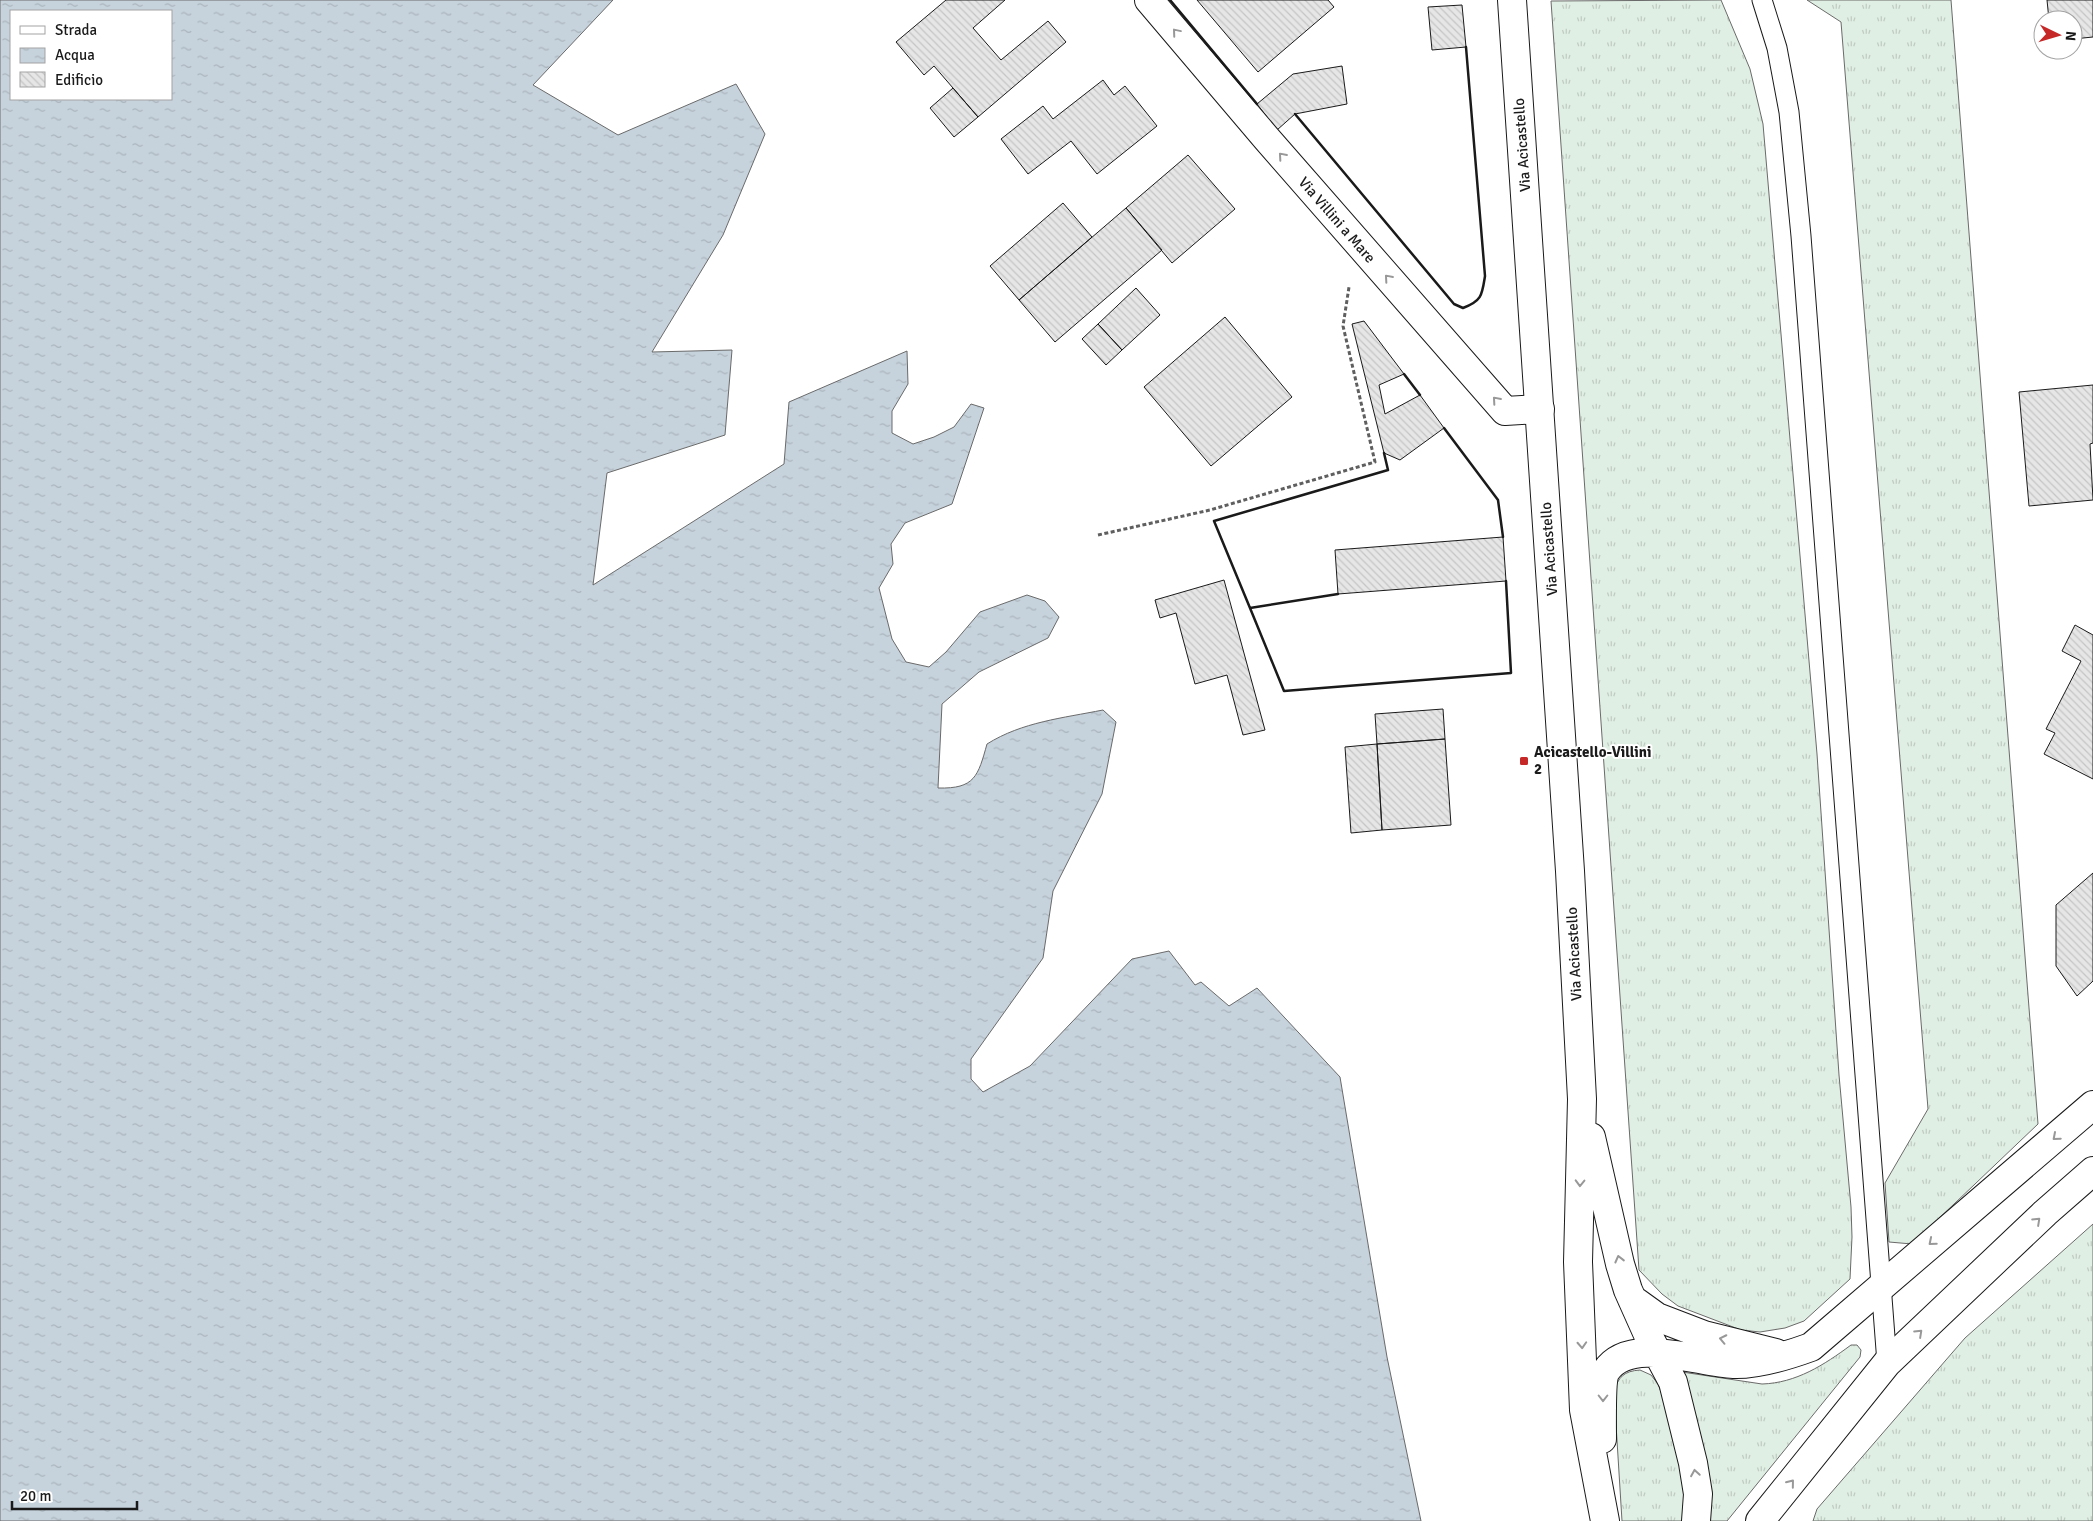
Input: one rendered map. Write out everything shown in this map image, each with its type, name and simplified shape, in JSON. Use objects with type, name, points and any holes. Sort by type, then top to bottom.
[{"type":"main road","name":"Via Villini a Mare","points":[[1149,0],[1267,139],[1505,411],[1540,409]]},
{"type":"main road","name":"Via Acicastello","points":[[1512,0],[1540,409],[1582,1099]]},
{"type":"main road","points":[[1582,1099],[1620,1264],[1632,1299],[1656,1353],[1673,1382],[1693,1463],[1698,1494],[1696,1521]]},
{"type":"main road","points":[[1582,1099],[1578,1272],[1584,1410],[1605,1521]]},
{"type":"main road","points":[[1599,1521],[1605,1372],[1613,1363],[1624,1356],[1656,1353],[1734,1364],[1787,1356],[1811,1347],[2093,1105]]},
{"type":"main road","points":[[1760,1521],[1887,1364],[2045,1213],[2093,1171]]},
{"type":"main road","points":[[1632,1299],[1657,1317],[1704,1335],[1787,1356]]},
{"type":"lane","points":[[1762,0],[1778,48],[1789,112],[1801,236],[1887,1364]]},
{"type":"path","points":[[1098,535],[1210,510],[1375,462],[1343,326],[1350,278],[1365,250]]},
{"type":"green space","points":[[1721,0],[1750,69],[1763,124],[1817,754],[1852,1237],[1850,1279],[1804,1321],[1785,1328],[1760,1332],[1741,1330],[1678,1306],[1662,1294],[1639,1270],[1551,1]]},
{"type":"green space","points":[[1807,0],[1951,0],[2038,1124],[1912,1244],[1889,1242],[1885,1183],[1928,1109],[1841,22]]},
{"type":"green space","points":[[2093,1224],[2093,1521],[1813,1521],[1817,1509],[1965,1338]]},
{"type":"green space","points":[[1851,1345],[1857,1345],[1861,1350],[1860,1357],[1727,1521],[1709,1521],[1682,1372],[1762,1384],[1774,1383],[1809,1372]]},
{"type":"green space","points":[[1640,1370],[1651,1375],[1658,1384],[1665,1402],[1685,1491],[1686,1521],[1622,1521],[1614,1392],[1622,1376],[1626,1373]]},
{"type":"water","points":[[0,0],[613,0],[533,85],[618,135],[736,84],[765,134],[723,235],[652,352],[732,350],[725,435],[607,473],[593,585],[784,464],[789,402],[907,351],[908,384],[892,411],[892,433],[913,444],[934,437],[954,427],[971,404],[984,408],[952,504],[905,523],[891,544],[893,564],[879,588],[892,639],[906,662],[929,667],[946,652],[980,612],[1027,595],[1045,601],[1059,617],[1048,638],[979,672],[942,704],[938,788],[950,788],[967,783],[973,778],[981,765],[987,744],[1014,731],[1043,722],[1103,710],[1116,722],[1102,794],[1053,891],[1043,958],[971,1059],[971,1079],[983,1092],[1030,1066],[1132,959],[1169,951],[1195,985],[1201,982],[1229,1006],[1257,988],[1340,1077],[1387,1357],[1421,1521],[0,1521]]},
{"type":"building","points":[[946,0],[1005,0],[973,28],[1001,60],[1048,21],[1066,42],[978,117],[934,66],[924,75],[896,42]]},
{"type":"building","points":[[1197,0],[1328,0],[1334,7],[1258,72]]},
{"type":"building","points":[[2047,0],[2093,0],[2093,37],[2083,38],[2083,10],[2048,10]]},
{"type":"building","points":[[1462,5],[1466,47],[1432,50],[1428,7]]},
{"type":"building","points":[[1342,66],[1347,104],[1295,114],[1277,130],[1257,104],[1293,74]]},
{"type":"building","points":[[1103,80],[1114,95],[1125,86],[1157,126],[1097,174],[1071,141],[1028,174],[1001,139],[1043,106],[1053,119]]},
{"type":"building","points":[[953,88],[978,117],[954,137],[930,108]]},
{"type":"building","points":[[1188,155],[1235,209],[1172,263],[1126,208]]},
{"type":"building","points":[[1063,203],[1092,237],[1019,300],[990,266]]},
{"type":"building","points":[[1126,208],[1162,250],[1055,342],[1019,300]]},
{"type":"building","points":[[1136,288],[1160,315],[1122,350],[1098,324]]},
{"type":"building","points":[[1225,317],[1292,397],[1211,466],[1144,387]]},
{"type":"building","points":[[1364,321],[1404,374],[1379,385],[1385,414],[1420,395],[1444,428],[1400,460],[1384,453],[1352,324]]},
{"type":"building","points":[[1098,324],[1122,350],[1106,365],[1082,339]]},
{"type":"building","points":[[2093,385],[2093,443],[2090,444],[2093,500],[2029,506],[2019,392]]},
{"type":"building","points":[[1503,537],[1506,581],[1338,594],[1335,550]]},
{"type":"building","points":[[1224,580],[1265,730],[1243,735],[1227,675],[1195,684],[1176,613],[1160,618],[1155,600]]},
{"type":"building","points":[[2075,625],[2093,635],[2093,779],[2044,754],[2055,733],[2046,729],[2081,661],[2062,651]]},
{"type":"building","points":[[1443,709],[1445,739],[1377,744],[1375,714]]},
{"type":"building","points":[[1445,739],[1451,825],[1382,830],[1377,744]]},
{"type":"building","points":[[1377,744],[1382,830],[1351,833],[1345,747]]},
{"type":"building","points":[[2093,873],[2093,981],[2077,996],[2056,966],[2056,905]]},
{"type":"wall","points":[[1170,0],[1257,104]]},
{"type":"wall","points":[[1295,114],[1454,304],[1463,308],[1478,300],[1485,276],[1466,47]]},
{"type":"wall","points":[[1404,374],[1420,395]]},
{"type":"wall","points":[[1444,428],[1498,500],[1503,537]]},
{"type":"wall","points":[[1338,594],[1250,608],[1214,521],[1388,470],[1384,453]]},
{"type":"wall","points":[[1250,608],[1284,691],[1511,673],[1506,581]]},
{"type":"place","name":"Acicastello-Villini 2","points":[[1524,761]]}]
